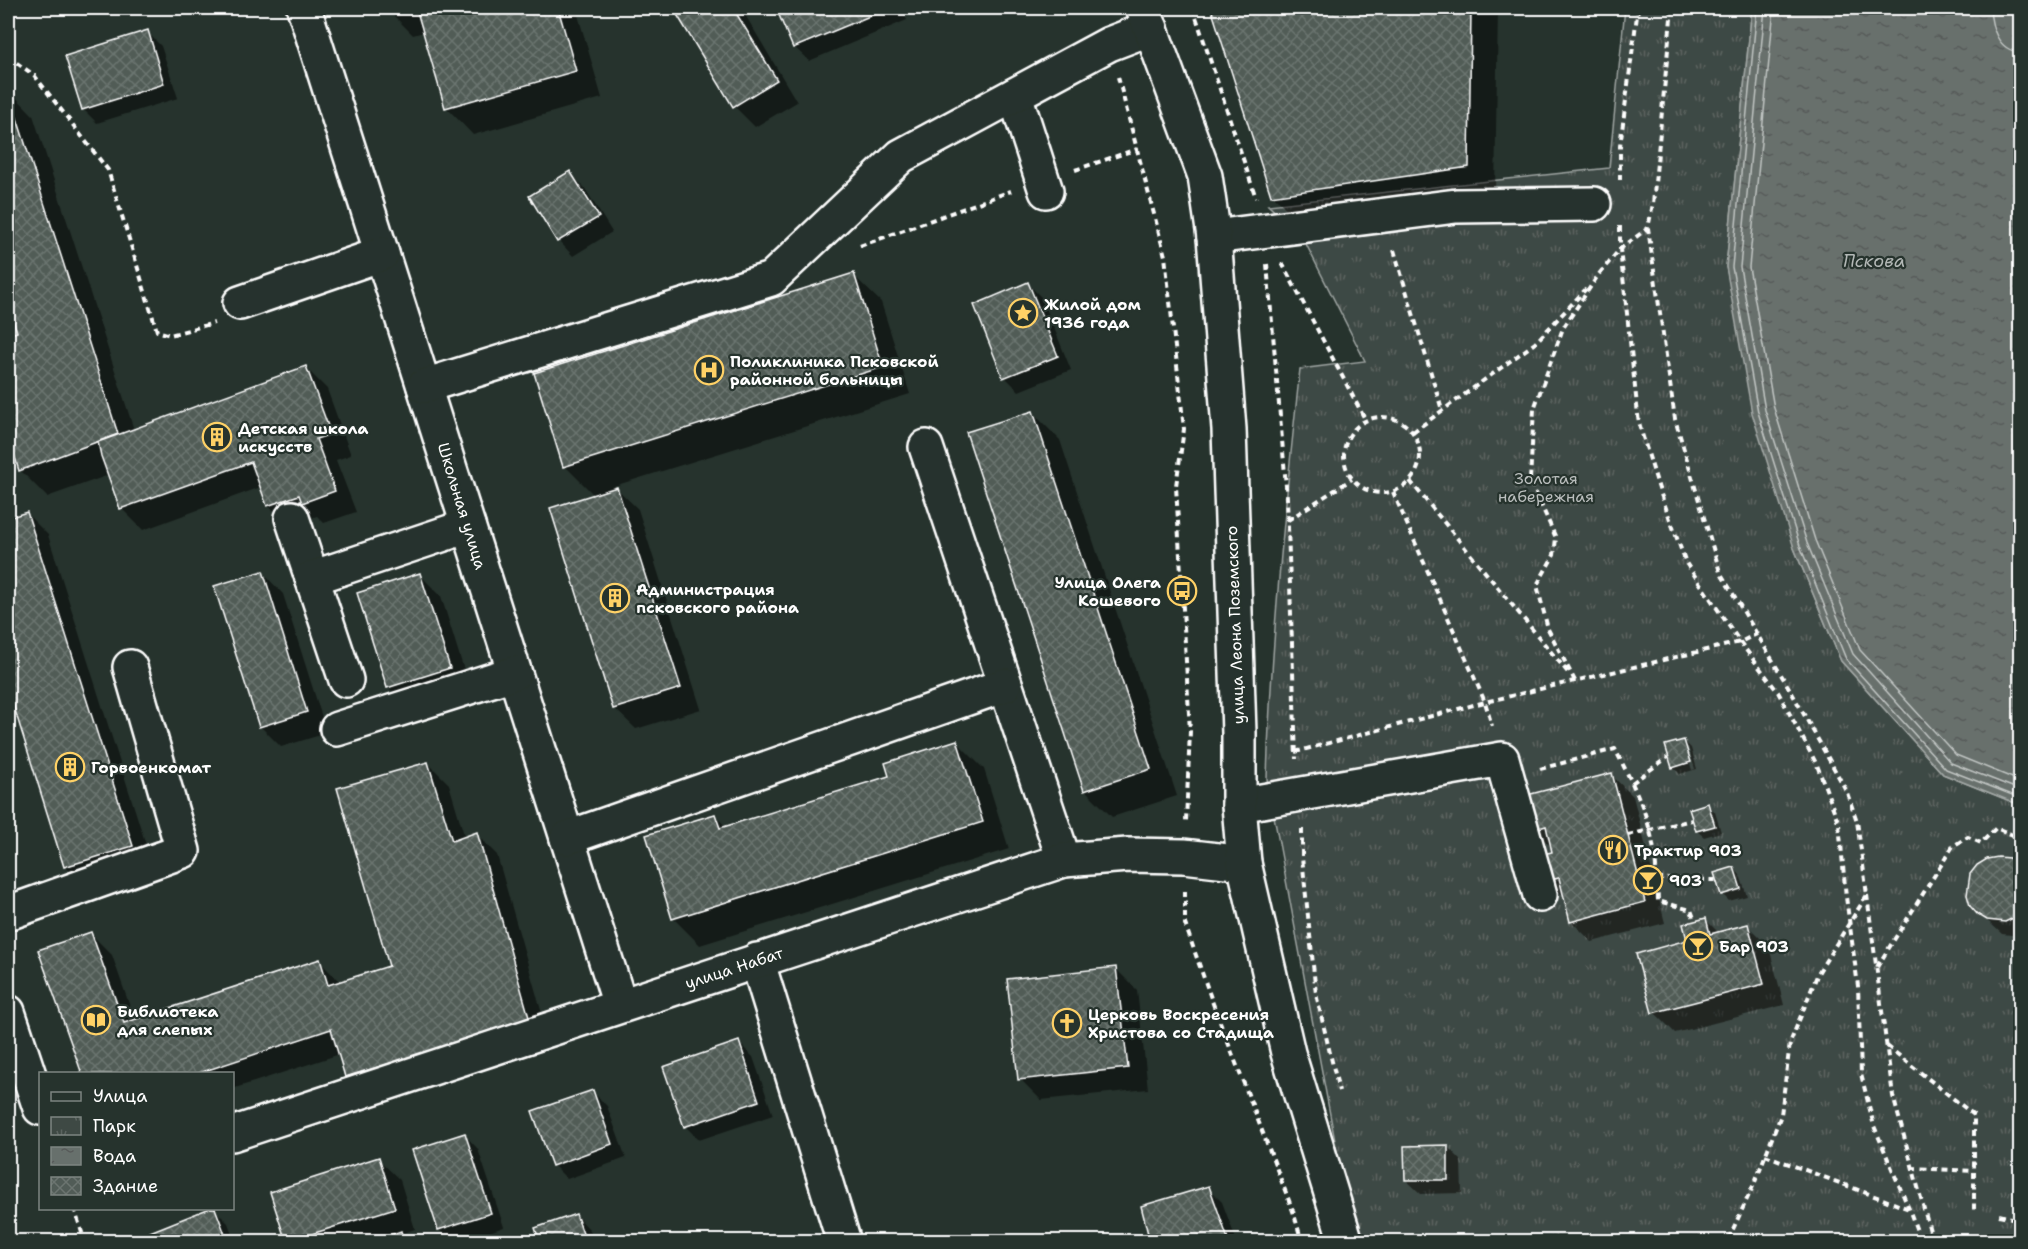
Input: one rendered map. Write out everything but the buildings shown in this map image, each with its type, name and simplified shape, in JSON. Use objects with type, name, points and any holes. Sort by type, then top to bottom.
[{"type":"street","name":"Школьная улица","points":[[304,8],[620,1005]]},
{"type":"street","points":[[424,387],[771,279],[901,156],[1109,44],[1147,18]]},
{"type":"street","name":"улица Леона Поземского","points":[[1147,18],[1205,176],[1214,237],[1229,429],[1239,805],[1244,863],[1288,1053],[1346,1242]]},
{"type":"street","points":[[1015,94],[1044,186]]},
{"type":"street","points":[[1214,237],[1455,206],[1607,210]]},
{"type":"street","points":[[228,312],[382,254]]},
{"type":"street","points":[[926,447],[1064,860]]},
{"type":"street","points":[[292,518],[346,680]]},
{"type":"street","points":[[312,578],[468,526]]},
{"type":"street","points":[[8,913],[183,850],[130,667]]},
{"type":"street","points":[[337,729],[514,673]]},
{"type":"street","points":[[567,838],[1005,685]]},
{"type":"street","points":[[1239,805],[1302,793],[1504,768],[1540,895]]},
{"type":"street","name":"улица Набат","points":[[234,1133],[1064,860],[1128,855],[1184,856],[1244,863]]},
{"type":"street","points":[[757,960],[844,1242]]},
{"type":"street","points":[[8,1012],[39,1105]]},
{"type":"path","points":[[1193,8],[1253,186],[1265,231],[1288,520],[1295,752],[1302,793],[1302,857],[1316,994],[1340,1095]]},
{"type":"path","points":[[1620,182],[1620,146],[1638,8]]},
{"type":"path","points":[[1672,8],[1653,204],[1648,228],[1675,419],[1720,572],[1846,790],[1857,822],[1893,1096],[1932,1242]]},
{"type":"path","points":[[1109,44],[1166,256],[1184,429],[1176,486],[1190,731],[1184,856],[1185,924],[1212,1001],[1293,1211],[1302,1242]]},
{"type":"path","points":[[8,57],[34,75],[108,170],[157,331],[170,335],[228,312]]},
{"type":"path","points":[[859,246],[1044,186],[1137,149]]},
{"type":"path","points":[[1607,210],[1620,249],[1638,424],[1686,563],[1740,642],[1778,692],[1817,765],[1839,824],[1858,986],[1861,1074],[1874,1126],[1910,1209],[1921,1242]]},
{"type":"path","points":[[1384,216],[1442,410]]},
{"type":"path","points":[[1413,432],[1534,343],[1571,307],[1620,249],[1648,228]]},
{"type":"path","points":[[1265,231],[1366,421]]},
{"type":"path","points":[[1575,681],[1548,629],[1537,585],[1554,555],[1556,538],[1530,480],[1534,410],[1563,328],[1599,274]]},
{"type":"path","points":[[1387,417],[1401,422],[1413,432],[1420,445],[1421,460],[1416,475],[1406,485],[1392,492],[1378,493],[1363,489],[1352,479],[1345,465],[1344,451],[1349,436],[1359,425],[1372,418],[1387,417]]},
{"type":"path","points":[[1288,520],[1352,479]]},
{"type":"path","points":[[1410,481],[1575,681]]},
{"type":"path","points":[[1392,492],[1485,702],[1504,768],[1615,749],[1632,783],[1650,829],[1658,901],[1691,910],[1695,921]]},
{"type":"path","points":[[1295,752],[1485,702],[1740,642],[1757,634]]},
{"type":"path","points":[[1632,783],[1668,757]]},
{"type":"path","points":[[1628,835],[1692,820]]},
{"type":"path","points":[[1877,967],[1953,846],[1968,837],[1982,843],[1996,828],[2020,838]]},
{"type":"path","points":[[1657,879],[1716,880]]},
{"type":"path","points":[[1727,1242],[1781,1115],[1790,1043],[1818,973],[1867,895]]},
{"type":"path","points":[[1887,1046],[1974,1114],[1974,1211]]},
{"type":"path","points":[[1765,1155],[1910,1209]]},
{"type":"path","points":[[1911,1168],[1973,1171]]},
{"type":"path","points":[[74,1210],[85,1242]]},
{"type":"path","points":[[1999,1215],[2020,1220]]},
{"type":"green space","name":"Золотая набережная","points":[[1625,8],[1752,8],[1726,267],[1794,548],[1841,661],[1943,774],[2020,805],[2020,1241],[1362,1241],[1341,1173],[1267,779],[1275,625],[1300,369],[1365,361],[1303,238],[1268,205],[1609,168]]},
{"type":"water","name":"Пскова","points":[[1752,8],[2012,8],[2020,40],[2018,171],[2020,174],[2020,805],[1943,774],[1841,661],[1794,548],[1752,413],[1726,267]]},
{"type":"place","name":"Жилой дом 1936 года","points":[[1023,313]]},
{"type":"place","name":"Поликлиника Псковской районной больницы","points":[[709,370]]},
{"type":"place","name":"Детская школа искусств","points":[[217,437]]},
{"type":"place","name":"Улица Олега Кошевого","points":[[1182,591]]},
{"type":"place","name":"Администрация псковского района","points":[[615,598]]},
{"type":"place","name":"Горвоенкомат","points":[[70,767]]},
{"type":"place","name":"Трактир 903","points":[[1613,850]]},
{"type":"place","name":"903","points":[[1648,880]]},
{"type":"place","name":"Бар 903","points":[[1698,946]]},
{"type":"place","name":"Библиотека для слепых","points":[[96,1020]]},
{"type":"place","name":"Церковь Воскресения Христова со Стадища","points":[[1067,1023]]}]
